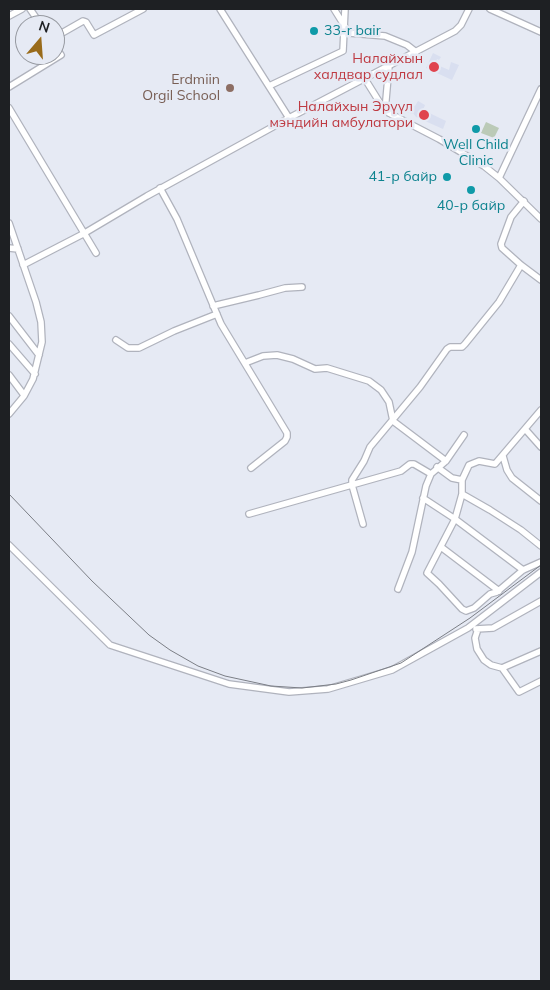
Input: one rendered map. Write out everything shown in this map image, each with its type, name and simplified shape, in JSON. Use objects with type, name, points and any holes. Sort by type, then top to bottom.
[{"type":"street","points":[[9,16],[22,9]]},
{"type":"street","points":[[65,31],[83,21],[86,22],[94,35],[143,9]]},
{"type":"street","points":[[220,9],[289,118]]},
{"type":"street","points":[[334,9],[349,32],[385,36],[407,45],[416,52]]},
{"type":"street","points":[[269,86],[343,51],[345,9]]},
{"type":"street","points":[[23,265],[83,234],[160,188],[289,118],[455,31],[461,25],[469,9]]},
{"type":"street","points":[[493,9],[541,31]]},
{"type":"street","points":[[9,87],[45,65]]},
{"type":"street","points":[[385,111],[389,66]]},
{"type":"street","points":[[365,79],[385,111],[439,139],[474,160],[499,178],[541,219]]},
{"type":"street","points":[[499,178],[541,89]]},
{"type":"street","points":[[377,100],[382,101],[386,98]]},
{"type":"street","points":[[9,108],[96,253]]},
{"type":"street","points":[[160,188],[177,219],[221,324],[287,433],[285,441],[251,468]]},
{"type":"street","points":[[524,201],[511,217],[501,244],[502,248],[541,280]]},
{"type":"street","points":[[9,223],[36,302],[42,342],[35,374],[24,395],[9,412]]},
{"type":"street","points":[[9,248],[18,250]]},
{"type":"street","points":[[364,524],[352,485],[354,476],[364,461],[370,447],[420,387],[447,349],[450,347],[462,347],[465,344],[499,302],[521,265]]},
{"type":"street","points":[[213,306],[284,288],[302,287]]},
{"type":"street","points":[[116,340],[128,348],[138,348],[217,314]]},
{"type":"street","points":[[9,316],[38,355]]},
{"type":"street","points":[[9,344],[35,374]]},
{"type":"street","points":[[245,363],[262,356],[277,355],[293,359],[315,369],[327,368],[369,381],[381,390],[389,402],[393,421],[446,461]]},
{"type":"street","points":[[9,374],[24,395]]},
{"type":"street","points":[[541,410],[503,456],[493,465],[484,462],[475,462],[469,465],[462,480],[462,494],[455,519],[427,573],[462,609],[469,610],[485,598],[499,591],[523,570],[541,562]]},
{"type":"street","points":[[525,429],[541,447]]},
{"type":"street","points":[[398,589],[412,552],[423,498],[431,474],[446,461],[464,435]]},
{"type":"street","points":[[503,456],[507,470],[512,478],[541,500]]},
{"type":"street","points":[[249,514],[401,471],[410,464],[414,464],[431,474]]},
{"type":"street","points":[[437,467],[452,478],[462,480]]},
{"type":"street","points":[[462,494],[521,530],[541,546]]},
{"type":"street","points":[[423,498],[455,519],[523,570]]},
{"type":"street","points":[[9,545],[110,645],[229,684],[289,692],[328,689],[392,670],[468,628],[541,572]]},
{"type":"street","points":[[441,547],[499,591]]},
{"type":"street","points":[[468,628],[494,628],[541,601]]},
{"type":"street","points":[[478,629],[475,638],[477,649],[484,660],[491,665],[502,668],[541,651]]},
{"type":"street","points":[[502,668],[519,692],[541,680]]},
{"type":"shaded area","name":"Налайхын халдвар судлал","points":[[433,53],[441,57],[439,60],[437,59],[435,64],[449,70],[451,62],[459,65],[452,80],[426,68]]},
{"type":"shaded area","name":"Налайхын Эрүүл мэндийн амбулатори","points":[[418,101],[425,105],[423,110],[446,121],[443,129],[416,117],[413,113],[404,111],[408,102],[415,106]]},
{"type":"green space","points":[[486,122],[499,128],[494,138],[481,133]]},
{"type":"railway","points":[[9,494],[92,581],[149,635],[198,666],[225,676],[271,686],[302,688],[336,684],[401,663],[470,618],[541,565]]},
{"type":"place","name":"33-r bair","points":[[314,31]]},
{"type":"place","name":"Налайхын халдвар судлал","points":[[434,67]]},
{"type":"place","name":"Erdmiin Orgil School","points":[[230,88]]},
{"type":"place","name":"Налайхын Эрүүл мэндийн амбулатори","points":[[424,115]]},
{"type":"place","name":"Well Child Clinic","points":[[476,129]]},
{"type":"place","name":"41-р байр","points":[[447,177]]},
{"type":"place","name":"40-р байр","points":[[471,190]]}]
